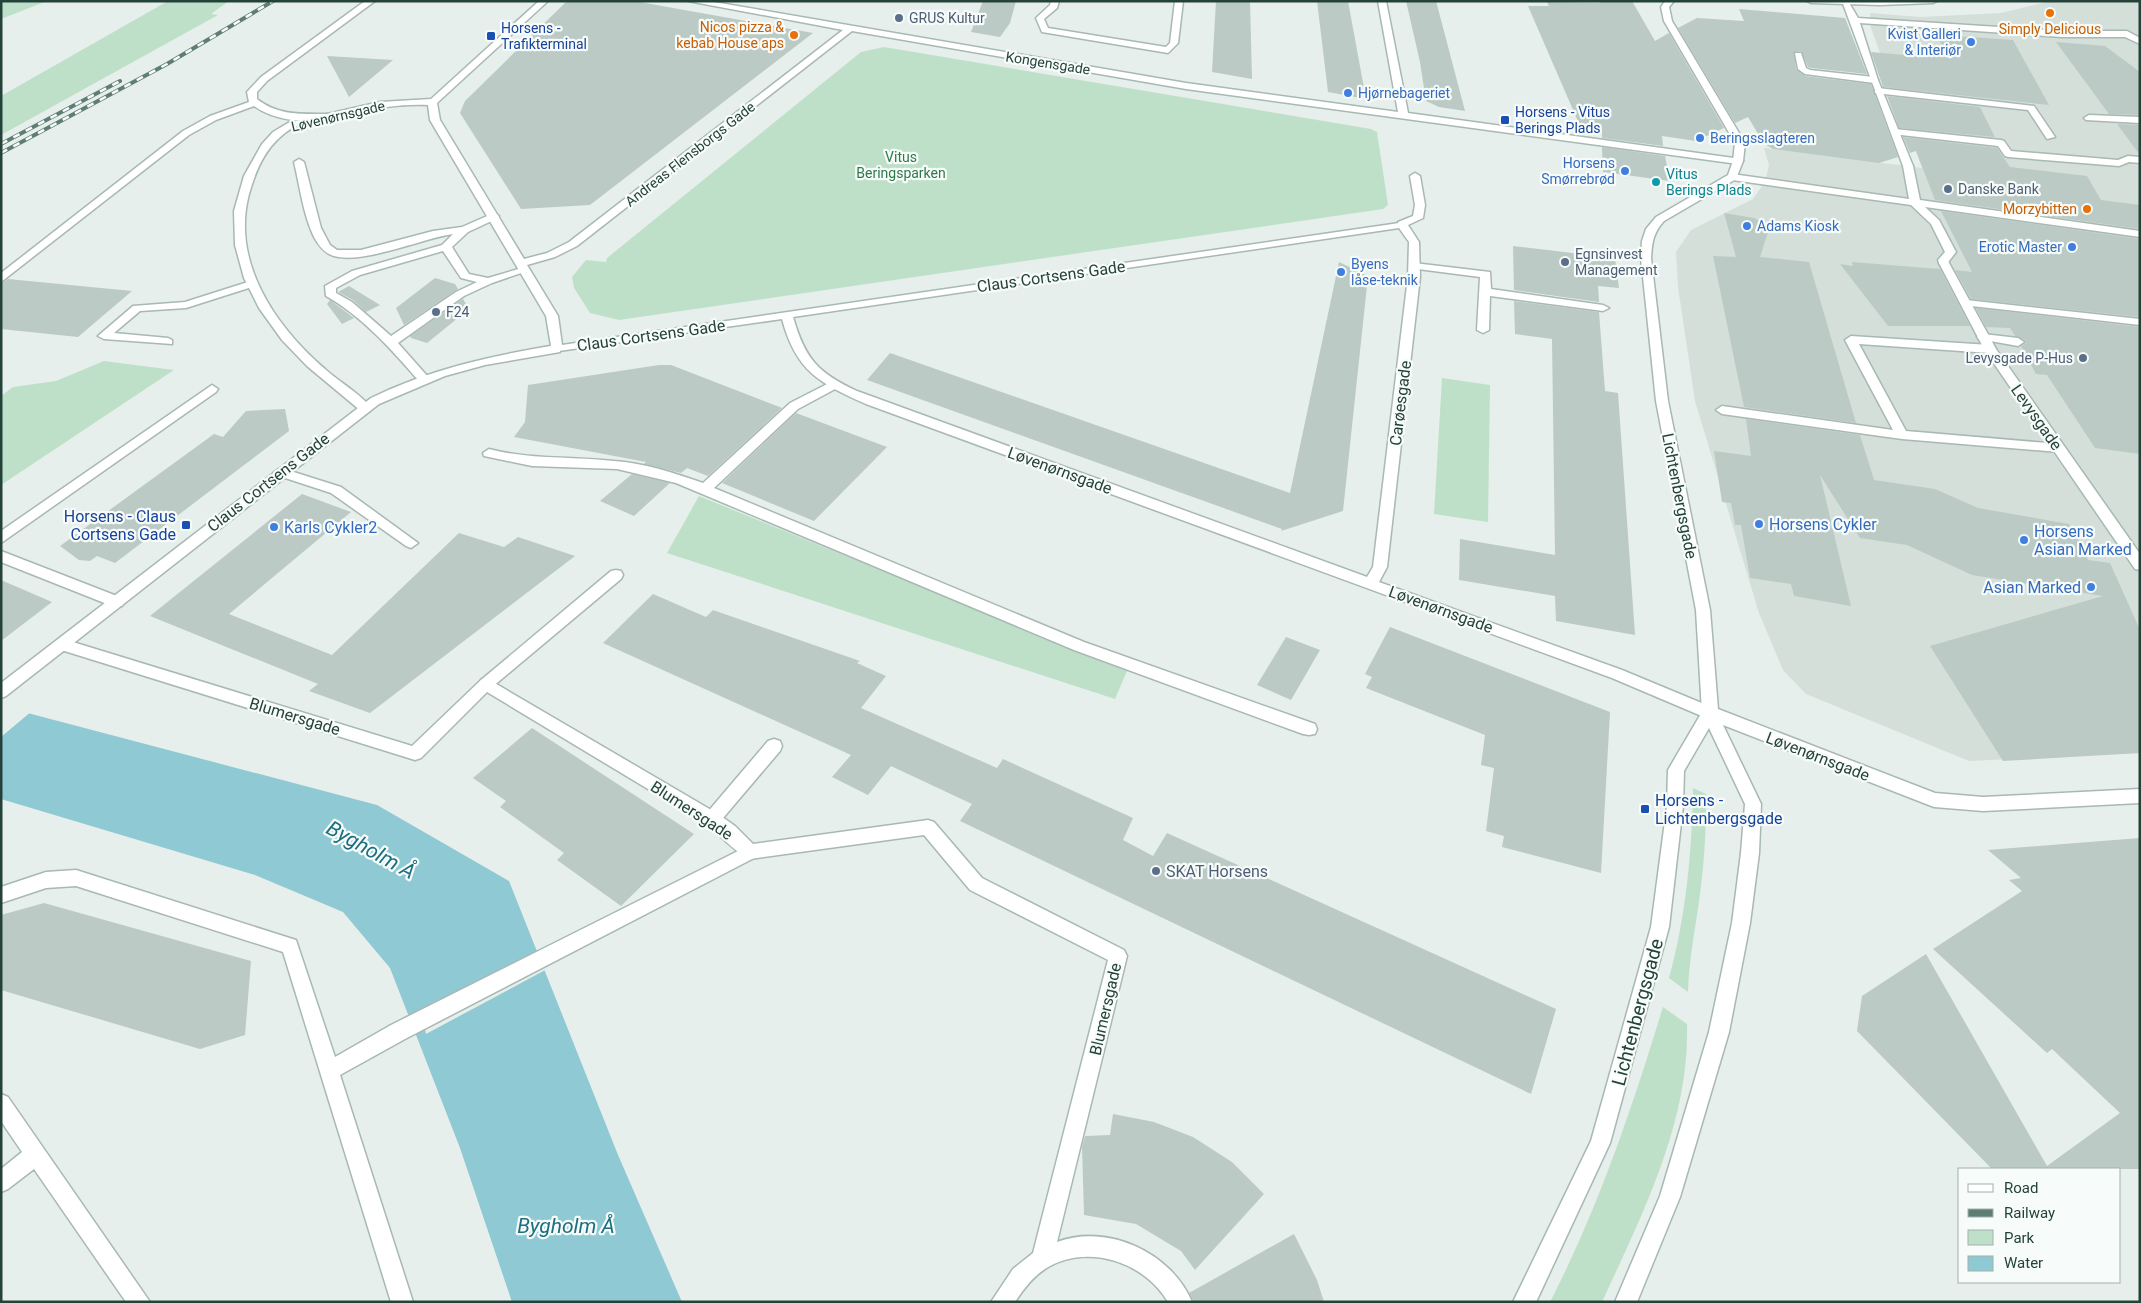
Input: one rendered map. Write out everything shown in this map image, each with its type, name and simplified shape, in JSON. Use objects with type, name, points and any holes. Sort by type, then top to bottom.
[{"type":"street","points":[[329,117],[283,116],[268,112],[252,100],[252,92],[258,85],[371,1]]},
{"type":"street","points":[[544,1],[433,102],[432,109],[435,120],[552,316],[556,334],[556,349]]},
{"type":"street","name":"Kongensgade","points":[[692,1],[1186,86],[1404,117]]},
{"type":"street","points":[[1055,1],[1054,6],[1040,18],[1045,30],[1168,50],[1174,43],[1179,1]]},
{"type":"street","points":[[1382,1],[1404,117],[1738,160]]},
{"type":"street","points":[[1670,1],[1665,6],[1668,21],[1740,143],[1738,160],[1732,177],[1939,208],[2140,234]]},
{"type":"street","points":[[1811,1],[1845,3],[1932,1]]},
{"type":"street","points":[[1845,3],[1855,20],[1874,80],[1908,166],[1915,203]]},
{"type":"street","points":[[1855,20],[2062,34],[2127,34],[2140,42]]},
{"type":"street","name":"Andreas Flensborgs Gade","points":[[391,342],[460,294],[573,244],[849,29]]},
{"type":"street","points":[[1798,55],[1802,69],[1808,72],[1874,80]]},
{"type":"street","points":[[1878,91],[2031,108],[2050,137]]},
{"type":"street","name":"Løvenørnsgade","points":[[364,408],[342,392],[291,345],[271,318],[250,284],[238,236],[239,212],[248,180],[258,155],[276,132],[291,125],[410,100],[433,102]]},
{"type":"street","points":[[1,279],[186,133],[213,118],[255,103]]},
{"type":"street","points":[[2089,118],[2140,120]]},
{"type":"street","points":[[1894,132],[2001,143],[2008,154],[2119,163],[2128,159],[2140,160]]},
{"type":"street","points":[[300,162],[311,214],[326,248],[334,253],[365,253],[435,233],[464,230]]},
{"type":"street","points":[[1402,224],[1418,218],[1420,206],[1415,176]]},
{"type":"street","name":"Lichtenbergsgade","points":[[1626,1302],[1670,1197],[1703,1090],[1719,1032],[1742,923],[1750,853],[1753,804],[1710,713],[1703,610],[1662,402],[1646,258],[1647,241],[1652,229],[1660,218],[1701,197],[1732,177]]},
{"type":"street","name":"Levysgade","points":[[1915,203],[1936,222],[1951,252],[1943,260],[1944,264],[1990,349],[2140,565]]},
{"type":"street","points":[[424,378],[391,342],[348,304],[330,294],[331,286],[356,272],[446,247],[464,230],[494,216]]},
{"type":"street","name":"Carøesgade","points":[[1370,584],[1380,567],[1414,266],[1414,242],[1402,224]]},
{"type":"street","name":"Claus Cortsens Gade","points":[[1,692],[364,408],[402,386],[424,378],[475,362],[556,349],[1402,224]]},
{"type":"street","points":[[446,247],[466,276],[488,281]]},
{"type":"street","points":[[1414,266],[1486,274],[1483,330]]},
{"type":"street","points":[[168,342],[104,336],[137,308],[186,305],[250,284]]},
{"type":"street","points":[[1485,292],[1603,308]]},
{"type":"street","points":[[1966,303],[2140,322]]},
{"type":"street","name":"Løvenørnsgade","points":[[788,315],[796,347],[802,359],[812,370],[833,385],[870,401],[1617,674],[1710,713],[1934,800],[1983,804],[2140,796]]},
{"type":"street","points":[[1983,337],[2018,342]]},
{"type":"street","points":[[1902,435],[1851,340],[1990,349]]},
{"type":"street","points":[[705,489],[794,406],[833,385]]},
{"type":"street","points":[[1,538],[212,389]]},
{"type":"street","points":[[1722,410],[1902,435],[2059,448]]},
{"type":"street","points":[[489,454],[511,461],[606,464],[657,472],[705,489],[1079,646],[1309,729]]},
{"type":"street","points":[[282,472],[336,490],[411,543]]},
{"type":"street","points":[[1,556],[117,602]]},
{"type":"street","points":[[486,684],[616,575]]},
{"type":"street","name":"Blumersgade","points":[[63,644],[415,753],[486,684],[712,819],[729,831],[750,852],[928,827],[976,884],[1118,956],[1042,1258]]},
{"type":"street","name":"Lichtenbergsgade","points":[[1524,1302],[1600,1143],[1660,927],[1675,806],[1676,770],[1710,713]]},
{"type":"street","points":[[712,819],[774,746]]},
{"type":"street","points":[[330,1070],[398,1032],[750,852]]},
{"type":"street","points":[[1,895],[46,880],[76,878],[290,946],[402,1302]]},
{"type":"street","points":[[1,1104],[140,1302]]},
{"type":"street","points":[[1,1182],[36,1154]]},
{"type":"street","points":[[1002,1302],[1015,1281],[1042,1258],[1072,1247],[1106,1246],[1138,1257],[1166,1280],[1181,1302]]},
{"type":"shaded area","points":[[2050,1],[2140,1],[2140,753],[1969,761],[1806,694],[1783,670],[1759,613],[1695,401],[1678,287],[1676,252],[1691,230],[1753,199],[1765,182],[1769,165],[1764,148],[1922,168],[1871,28],[1870,13],[1921,17],[2001,13]]},
{"type":"green space","points":[[1,1],[47,1],[1,19]]},
{"type":"green space","points":[[168,1],[229,1],[211,14],[218,15],[1,135],[1,96]]},
{"type":"green space","name":"Vitus Beringsparken","points":[[884,47],[1371,129],[1377,132],[1388,205],[1383,209],[619,320],[590,313],[574,288],[572,277],[586,260],[606,262],[607,258],[861,52]]},
{"type":"green space","points":[[104,361],[174,370],[1,485],[1,396],[13,387],[56,381]]},
{"type":"green space","points":[[1442,378],[1490,385],[1488,522],[1434,514]]},
{"type":"green space","points":[[699,496],[1127,671],[1115,699],[667,553]]},
{"type":"green space","points":[[1693,788],[1706,794],[1706,817],[1702,874],[1691,952],[1688,992],[1669,978],[1684,908],[1691,836]]},
{"type":"green space","points":[[1663,1007],[1687,1024],[1686,1061],[1681,1097],[1661,1167],[1633,1236],[1602,1302],[1550,1302],[1568,1266],[1599,1194],[1639,1082]]},
{"type":"water","name":"Bygholm Å","points":[[1,706],[377,805],[509,881],[618,1155],[682,1302],[512,1302],[460,1148],[390,968],[343,912],[255,875],[1,799]]},
{"type":"pier","points":[[1,703],[32,711],[1,737]]},
{"type":"pier","points":[[539,950],[547,969],[426,1034],[421,1010]]},
{"type":"building","points":[[567,1],[634,1],[813,33],[590,205],[521,209],[460,113],[465,101]]},
{"type":"building","points":[[983,1],[1016,1],[1010,23],[1000,37],[971,32]]},
{"type":"building","points":[[1216,1],[1250,1],[1252,79],[1212,72]]},
{"type":"building","points":[[1317,1],[1348,1],[1366,99],[1328,92]]},
{"type":"building","points":[[1406,1],[1436,1],[1465,111],[1439,107],[1426,101],[1420,62]]},
{"type":"building","points":[[1599,1],[1632,1],[1655,41],[1669,33],[1724,128],[1696,141],[1662,136],[1663,146],[1602,138],[1602,128],[1580,126],[1528,6],[1549,6],[1547,2],[1600,3]]},
{"type":"building","points":[[1739,9],[1845,18],[1867,74],[1808,67],[1801,51],[1794,52],[1796,69],[1805,76],[1871,84],[1898,157],[1879,163],[1773,149],[1764,144],[1748,117],[1735,123],[1678,28],[1697,18],[1744,21]]},
{"type":"building","points":[[1940,35],[2013,40],[2049,105],[1883,87],[1871,52],[1928,57],[1925,52],[1948,54],[1939,41],[1945,41]]},
{"type":"building","points":[[2056,42],[2105,46],[2140,72],[2140,115],[2109,114]]},
{"type":"building","points":[[327,56],[393,60],[349,97]]},
{"type":"building","points":[[1887,96],[1980,107],[1995,137],[1899,128]]},
{"type":"building","points":[[2117,124],[2140,125],[2140,155]]},
{"type":"building","points":[[1903,137],[1997,148],[2010,167],[2087,176],[2101,200],[2140,205],[2140,229],[1935,200],[1916,151],[1910,153]]},
{"type":"building","points":[[1602,147],[1665,156],[1670,181],[1603,172]]},
{"type":"building","points":[[1941,211],[2140,239],[2140,317],[1971,299],[1955,270],[1972,272]]},
{"type":"building","points":[[1724,213],[1754,218],[1770,226],[1760,257],[1809,262],[1856,423],[1744,407],[1713,256],[1736,257]]},
{"type":"building","points":[[1513,246],[1615,258],[1619,288],[1598,286],[1599,302],[1514,290]]},
{"type":"building","points":[[1339,262],[1368,276],[1343,511],[1281,531],[1282,529],[867,380],[890,353],[1290,493]]},
{"type":"building","points":[[1852,262],[1940,269],[1970,326],[1888,326],[1840,264],[1853,266]]},
{"type":"building","points":[[435,278],[455,284],[458,289],[404,325],[396,308]]},
{"type":"building","points":[[8,279],[132,291],[78,337],[1,329],[1,284]]},
{"type":"building","points":[[349,286],[380,305],[366,312],[353,300],[338,292]]},
{"type":"building","points":[[463,299],[469,309],[427,343],[411,338],[410,336]]},
{"type":"building","points":[[330,300],[354,318],[342,324],[327,304]]},
{"type":"building","points":[[1514,301],[1599,312],[1605,391],[1618,393],[1635,635],[1556,621],[1555,596],[1459,580],[1460,539],[1555,555],[1552,339],[1515,334]]},
{"type":"building","points":[[1976,308],[2140,327],[2140,454],[2095,448],[2047,375],[2036,374],[2021,346],[2026,343],[2025,340],[2015,336],[2010,328],[1986,327]]},
{"type":"building","points":[[659,365],[671,365],[782,408],[708,476],[687,468],[681,473],[644,464],[646,462],[514,437],[525,422],[528,385]]},
{"type":"building","points":[[285,409],[289,431],[115,563],[97,556],[90,561],[79,560],[60,546],[214,434],[223,437],[246,411]]},
{"type":"building","points":[[796,413],[887,447],[814,521],[722,483]]},
{"type":"building","points":[[1746,419],[1860,435],[1874,480],[1935,489],[1978,508],[2069,524],[2075,536],[2078,537],[2088,560],[2110,563],[2140,630],[2140,753],[2003,761],[1930,646],[2103,596],[1972,575],[1907,545],[1860,538],[1820,475],[1851,606],[1794,596],[1791,584],[1750,578],[1741,525],[1735,525],[1731,503],[1722,502],[1714,451],[1751,456]]},
{"type":"building","points":[[632,474],[670,483],[634,516],[600,501]]},
{"type":"building","points":[[302,494],[351,512],[229,614],[332,655],[459,533],[504,547],[518,537],[575,556],[370,713],[309,691],[318,684],[150,616]]},
{"type":"building","points":[[1,580],[52,602],[1,641]]},
{"type":"building","points":[[653,594],[706,617],[713,610],[860,661],[857,663],[886,676],[861,708],[997,768],[1003,759],[1133,818],[1123,840],[1153,856],[1167,833],[1556,1009],[1531,1094],[960,821],[972,804],[891,766],[868,795],[832,777],[851,755],[603,643]]},
{"type":"building","points":[[1390,627],[1610,712],[1601,873],[1502,847],[1504,836],[1486,831],[1494,768],[1481,765],[1485,735],[1366,688],[1372,677],[1365,674]]},
{"type":"building","points":[[1286,637],[1320,650],[1291,700],[1257,685]]},
{"type":"building","points":[[532,728],[694,834],[621,906],[557,860],[564,853],[500,807],[506,801],[473,778]]},
{"type":"building","points":[[2140,838],[2140,1169],[1991,1168],[1857,1031],[1862,996],[1926,954],[2047,1166],[2120,1113],[2052,1049],[2047,1053],[1933,949],[2022,891],[2009,880],[2021,878],[1988,850]]},
{"type":"building","points":[[44,903],[251,961],[245,1035],[200,1049],[1,990],[1,915]]},
{"type":"building","points":[[1113,1114],[1154,1122],[1193,1137],[1232,1162],[1264,1194],[1195,1270],[1181,1251],[1136,1224],[1084,1215],[1082,1147],[1085,1136],[1110,1135]]},
{"type":"building","points":[[1294,1234],[1317,1280],[1324,1302],[1194,1302],[1189,1293]]},
{"type":"railway","points":[[1,153],[167,64],[273,1]]},
{"type":"railway","points":[[1,144],[120,81]]},
{"type":"place","name":"Simply Delicious","points":[[2050,13]]},
{"type":"place","name":"GRUS Kultur","points":[[899,18]]},
{"type":"place","name":"Nicos pizza & kebab House aps","points":[[794,35]]},
{"type":"place","name":"Horsens - Trafikterminal","points":[[491,36]]},
{"type":"place","name":"Kvist Galleri & Interiør","points":[[1971,42]]},
{"type":"place","name":"Hjørnebageriet","points":[[1348,93]]},
{"type":"place","name":"Horsens - Vitus Berings Plads","points":[[1505,120]]},
{"type":"place","name":"Beringsslagteren","points":[[1700,138]]},
{"type":"place","name":"Horsens Smørrebrød","points":[[1625,171]]},
{"type":"place","name":"Vitus Berings Plads","points":[[1656,182]]},
{"type":"place","name":"Danske Bank","points":[[1948,189]]},
{"type":"place","name":"Morzybitten","points":[[2087,209]]},
{"type":"place","name":"Adams Kiosk","points":[[1747,226]]},
{"type":"place","name":"Erotic Master","points":[[2072,247]]},
{"type":"place","name":"Egnsinvest Management","points":[[1565,262]]},
{"type":"place","name":"Byens låse-teknik","points":[[1341,272]]},
{"type":"place","name":"F24","points":[[436,312]]},
{"type":"place","name":"Levysgade P-Hus","points":[[2083,358]]},
{"type":"place","name":"Horsens Cykler","points":[[1759,524]]},
{"type":"place","name":"Horsens - Claus Cortsens Gade","points":[[186,525]]},
{"type":"place","name":"Karls Cykler2","points":[[274,527]]},
{"type":"place","name":"Horsens Asian Marked","points":[[2024,540]]},
{"type":"place","name":"Asian Marked","points":[[2091,587]]},
{"type":"place","name":"Horsens - Lichtenbergsgade","points":[[1645,809]]},
{"type":"place","name":"SKAT Horsens","points":[[1156,871]]}]
